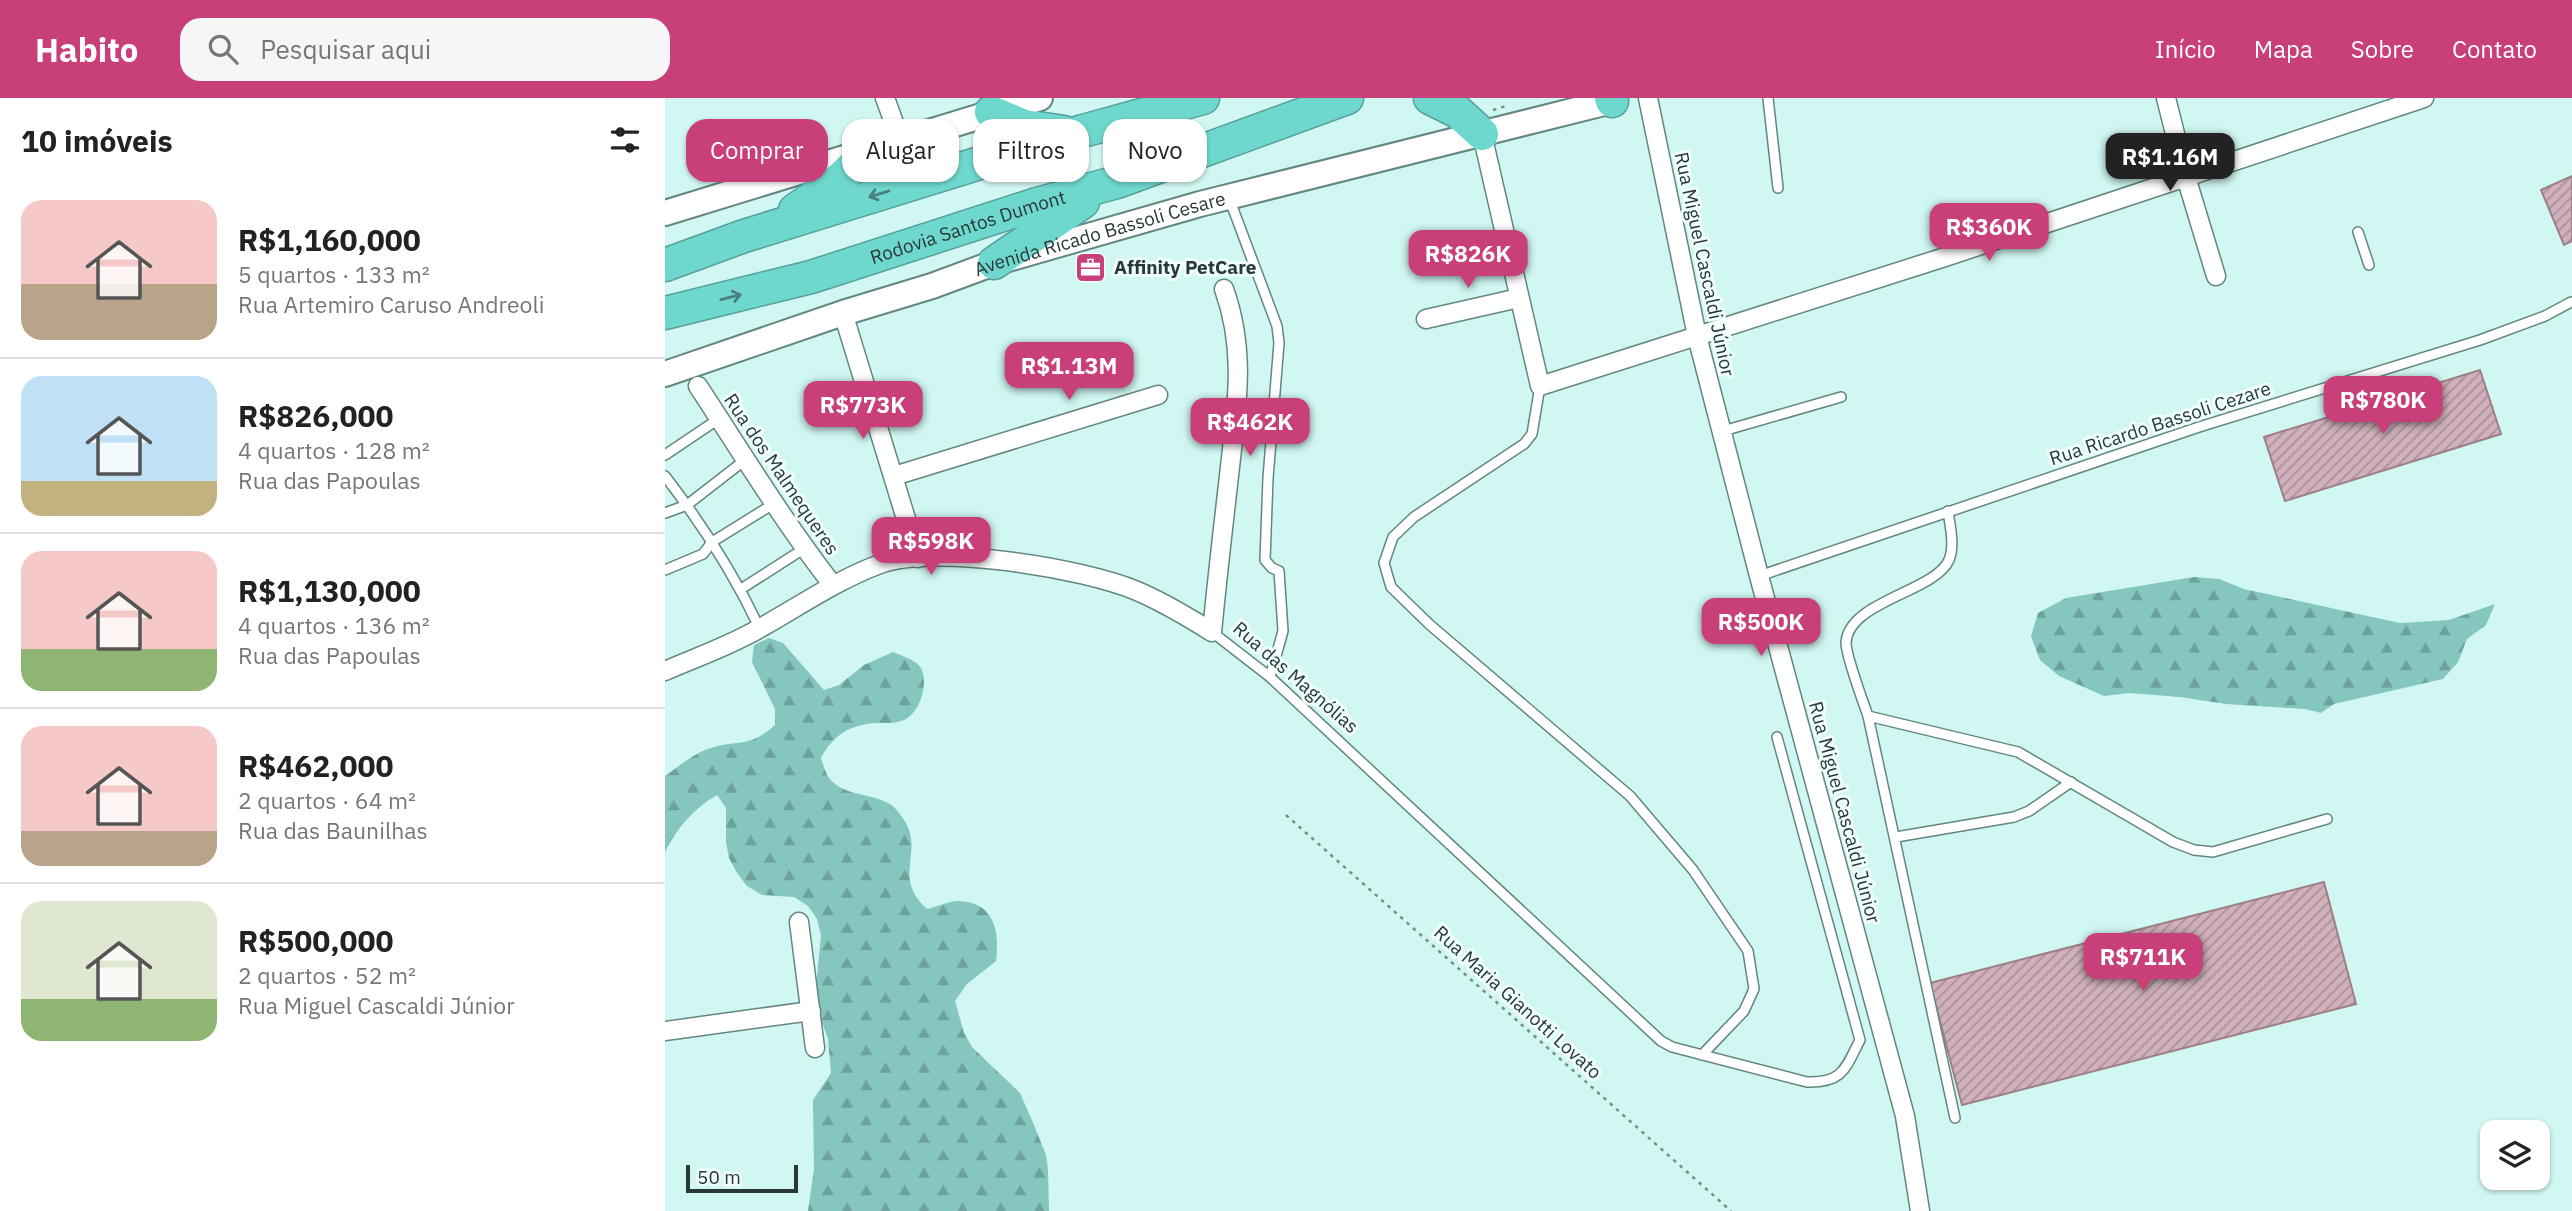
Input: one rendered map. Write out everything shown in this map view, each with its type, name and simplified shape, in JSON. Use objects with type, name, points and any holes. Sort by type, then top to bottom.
[{"type":"highway","points":[[1089,129],[1203,98]]},
{"type":"highway","name":"Rodovia Santos Dumont","points":[[1207,149],[1347,98]]},
{"type":"highway","points":[[1430,98],[1458,112],[1482,134]]},
{"type":"highway","points":[[991,112],[1005,119]]},
{"type":"highway","points":[[665,265],[744,236],[973,165]]},
{"type":"highway","points":[[744,236],[812,200],[842,177]]},
{"type":"highway","points":[[994,263],[1045,226],[1117,182]]},
{"type":"highway","name":"Rodovia Santos Dumont","points":[[665,313],[811,276],[1037,204],[1117,182]]},
{"type":"street","points":[[885,98],[893,119]]},
{"type":"street","points":[[959,123],[1040,98]]},
{"type":"street","name":"Rua Miguel Cascaldi Júnior","points":[[1648,98],[1697,336],[1905,1116],[1920,1211]]},
{"type":"street","points":[[2166,98],[2186,177],[2216,276]]},
{"type":"street","points":[[1482,134],[1540,386],[2424,98]]},
{"type":"street","name":"Avenida Ricado Bassoli Cesare","points":[[665,374],[994,263],[1228,196],[1615,99]]},
{"type":"street","points":[[665,213],[842,160]]},
{"type":"street","points":[[1212,632],[1237,402],[1239,356],[1234,317],[1224,289]]},
{"type":"street","points":[[1426,319],[1519,298]]},
{"type":"street","points":[[843,313],[918,558]]},
{"type":"street","name":"Rua dos Malmequeres","points":[[698,386],[745,460],[832,584]]},
{"type":"street","points":[[894,476],[1159,395]]},
{"type":"street","name":"Rua das Magnólias","points":[[665,671],[760,629],[832,584],[883,563],[918,558],[973,557],[1097,577],[1137,591],[1212,632]]},
{"type":"street","points":[[799,922],[815,1048]]},
{"type":"street","points":[[665,1031],[811,1011]]},
{"type":"lane","points":[[1768,98],[1778,188]]},
{"type":"lane","points":[[1228,196],[1277,326],[1279,343],[1268,478],[1265,560],[1279,571],[1283,631],[1270,677]]},
{"type":"lane","points":[[2358,232],[2369,265]]},
{"type":"lane","name":"Rua Ricardo Bassoli Cezare","points":[[1759,576],[2199,427],[2480,340],[2572,303]]},
{"type":"lane","points":[[1540,386],[1532,434],[1524,444],[1414,517],[1393,537],[1384,563],[1391,587],[1429,624],[1630,796],[1693,870],[1748,951],[1754,989],[1744,1011],[1702,1055],[1807,1082],[1827,1083],[1843,1073],[1860,1040],[1777,737]]},
{"type":"lane","points":[[1723,431],[1841,397]]},
{"type":"lane","points":[[665,454],[720,418]]},
{"type":"lane","points":[[665,513],[687,505],[745,460]]},
{"type":"lane","points":[[665,476],[712,542],[741,589],[760,629]]},
{"type":"lane","points":[[665,570],[703,554],[712,542],[775,503]]},
{"type":"lane","points":[[1948,511],[1952,542],[1949,560],[1939,572],[1863,615],[1851,629],[1846,643],[1868,716],[1896,838],[1955,1118]]},
{"type":"lane","points":[[741,589],[805,548]]},
{"type":"lane","name":"Rua das Magnólias","points":[[1212,632],[1270,677],[1661,1041],[1672,1048],[1702,1055]]},
{"type":"lane","points":[[1868,716],[2018,752],[2173,842],[2193,850],[2213,852],[2327,820]]},
{"type":"lane","points":[[1896,838],[2014,817],[2029,811],[2071,782]]},
{"type":"path","name":"Rua Maria Gianotti Lovato","points":[[1286,815],[1731,1211]]},
{"type":"green space","points":[[2194,577],[2219,579],[2244,589],[2400,623],[2449,620],[2495,604],[2486,625],[2467,639],[2458,662],[2443,679],[2334,704],[2321,713],[2305,709],[2226,704],[2129,693],[2104,696],[2059,676],[2040,660],[2031,636],[2038,613],[2066,598]]},
{"type":"green space","points":[[769,638],[783,643],[824,690],[839,685],[864,665],[893,652],[912,660],[921,668],[923,689],[919,704],[910,716],[898,722],[851,728],[831,743],[821,758],[828,776],[835,784],[888,803],[906,823],[912,845],[909,876],[911,887],[927,909],[956,901],[971,903],[980,907],[992,920],[997,939],[996,961],[967,984],[955,1001],[964,1033],[972,1047],[1020,1093],[1046,1155],[1049,1211],[808,1211],[814,1169],[813,1100],[831,1073],[828,1039],[816,1005],[821,935],[817,919],[808,906],[794,897],[762,895],[747,886],[729,858],[726,808],[717,795],[687,820],[665,852],[665,776],[702,751],[749,741],[775,725],[775,709],[752,662],[754,645]]},
{"type":"building","points":[[2572,176],[2572,241],[2564,245],[2541,190]]},
{"type":"building","points":[[2480,370],[2501,434],[2285,501],[2264,437]]},
{"type":"building","points":[[2324,882],[2356,1004],[1962,1105],[1930,983]]},
{"type":"place","name":"Affinity PetCare","points":[[1091,267]]}]
